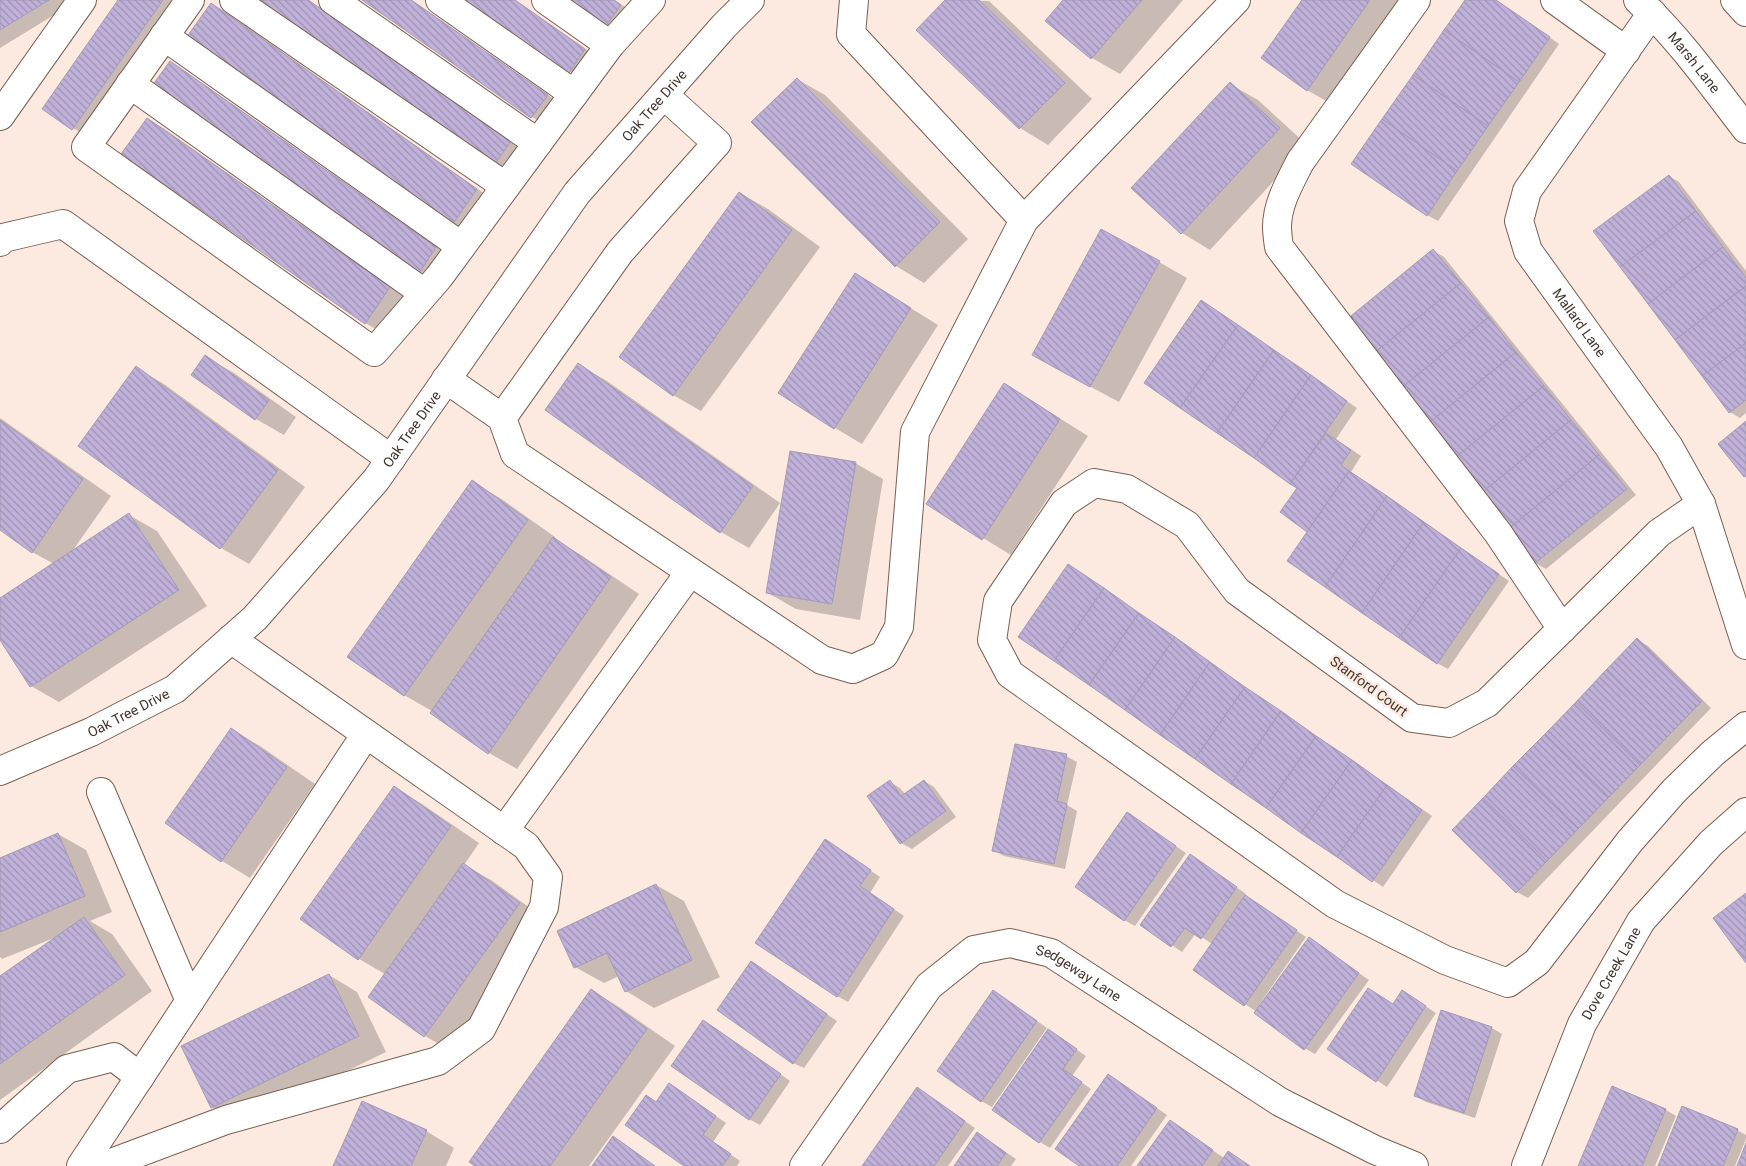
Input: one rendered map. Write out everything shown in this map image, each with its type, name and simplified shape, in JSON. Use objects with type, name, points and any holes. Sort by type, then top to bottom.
[{"type":"street","points":[[0,116],[82,0]]},
{"type":"street","points":[[190,0],[86,147],[374,352],[439,277],[610,45],[649,1]]},
{"type":"street","points":[[234,0],[505,186]]},
{"type":"street","points":[[332,0],[538,143]]},
{"type":"street","points":[[440,0],[574,94]]},
{"type":"street","points":[[546,0],[610,45]]},
{"type":"street","name":"Oak Tree Drive","points":[[0,771],[91,732],[176,689],[255,618],[376,480],[577,193],[750,0]]},
{"type":"street","points":[[854,0],[851,34],[1024,220]]},
{"type":"street","points":[[446,380],[502,418],[514,454],[822,660],[853,669],[884,655],[899,626],[915,432],[1024,220],[1236,0]]},
{"type":"street","points":[[1416,0],[1300,162],[1287,187],[1278,212],[1276,228],[1279,247],[1498,534],[1562,628]]},
{"type":"street","points":[[1554,0],[1626,51]]},
{"type":"street","points":[[1735,0],[1746,12]]},
{"type":"street","name":"Mallard Lane","points":[[1645,7],[1626,51],[1527,191],[1519,222],[1528,251],[1669,447],[1701,504],[1746,645]]},
{"type":"street","name":"Marsh Lane","points":[[1645,7],[1693,62],[1746,129]]},
{"type":"street","points":[[164,36],[461,246]]},
{"type":"street","points":[[130,84],[424,293]]},
{"type":"street","points":[[502,418],[620,252],[717,144],[664,95]]},
{"type":"street","points":[[0,242],[3,238],[63,224],[391,459]]},
{"type":"street","name":"Stanford Court","points":[[1701,504],[1659,533],[1487,703],[1448,723],[1412,718],[1237,591],[1187,525],[1127,489],[1094,483],[1064,503],[998,601],[992,640],[1010,674],[1335,904],[1445,960],[1508,983],[1537,962],[1630,841],[1674,791],[1746,726]]},
{"type":"street","points":[[504,831],[690,572]]},
{"type":"street","points":[[103,1166],[226,1120],[438,1061],[482,1029],[544,907],[548,877],[526,846],[231,640]]},
{"type":"street","points":[[81,1166],[366,734]]},
{"type":"street","points":[[101,792],[190,1001]]},
{"type":"street","name":"Dove Creek Lane","points":[[1526,1166],[1582,1024],[1641,920],[1711,843],[1746,812]]},
{"type":"street","name":"Sedgeway Lane","points":[[804,1166],[929,986],[974,950],[1010,942],[1051,953],[1280,1102],[1375,1150],[1414,1166]]},
{"type":"street","points":[[0,1128],[67,1069],[114,1058],[140,1076]]},
{"type":"building","points":[[0,0],[49,0],[0,30]]},
{"type":"building","points":[[118,0],[163,0],[72,130],[42,109]]},
{"type":"building","points":[[258,0],[308,0],[511,141],[495,164]]},
{"type":"building","points":[[362,0],[411,0],[548,95],[531,118]]},
{"type":"building","points":[[464,0],[515,0],[585,49],[569,73]]},
{"type":"building","points":[[566,0],[614,0],[621,5],[605,27]]},
{"type":"building","points":[[945,0],[979,0],[1065,83],[1019,129],[916,30]]},
{"type":"building","points":[[1063,0],[1142,0],[1091,59],[1045,21]]},
{"type":"building","points":[[1302,0],[1370,0],[1307,91],[1261,58]]},
{"type":"building","points":[[1465,0],[1496,0],[1550,37],[1519,82],[1444,30]]},
{"type":"building","points":[[211,3],[477,189],[452,225],[186,38]]},
{"type":"building","points":[[1444,30],[1519,82],[1488,126],[1413,75]]},
{"type":"building","points":[[170,61],[436,247],[419,273],[152,86]]},
{"type":"building","points":[[1413,75],[1488,126],[1457,171],[1382,119]]},
{"type":"building","points":[[797,78],[940,222],[895,267],[751,122]]},
{"type":"building","points":[[1230,82],[1280,128],[1181,234],[1131,188]]},
{"type":"building","points":[[147,118],[390,287],[365,324],[121,154]]},
{"type":"building","points":[[1382,119],[1457,171],[1427,216],[1351,164]]},
{"type":"building","points":[[1669,175],[1696,211],[1620,267],[1593,231]]},
{"type":"building","points":[[739,192],[792,230],[673,396],[619,357]]},
{"type":"building","points":[[1696,211],[1723,247],[1648,304],[1620,267]]},
{"type":"building","points":[[1101,229],[1160,261],[1090,387],[1032,355]]},
{"type":"building","points":[[1723,247],[1746,278],[1746,286],[1675,340],[1648,304]]},
{"type":"building","points":[[1433,249],[1461,283],[1368,358],[1341,324]]},
{"type":"building","points":[[855,273],[911,308],[834,429],[778,393]]},
{"type":"building","points":[[1461,283],[1489,317],[1396,392],[1368,358]]},
{"type":"building","points":[[1746,286],[1746,343],[1702,376],[1675,340]]},
{"type":"building","points":[[1201,300],[1238,325],[1180,408],[1144,383]]},
{"type":"building","points":[[1489,317],[1516,352],[1424,427],[1396,392]]},
{"type":"building","points":[[1238,325],[1274,350],[1217,433],[1180,408]]},
{"type":"building","points":[[1746,343],[1746,400],[1729,413],[1702,376]]},
{"type":"building","points":[[1274,350],[1311,375],[1254,458],[1217,433]]},
{"type":"building","points":[[1516,352],[1544,386],[1451,461],[1424,427]]},
{"type":"building","points":[[205,355],[269,400],[255,420],[191,375]]},
{"type":"building","points":[[578,363],[753,486],[720,533],[545,410]]},
{"type":"building","points":[[136,366],[278,470],[220,549],[78,446]]},
{"type":"building","points":[[1311,375],[1347,401],[1290,484],[1254,458]]},
{"type":"building","points":[[1004,383],[1060,419],[982,540],[926,504]]},
{"type":"building","points":[[1544,386],[1571,420],[1479,495],[1451,461]]},
{"type":"building","points":[[0,420],[83,479],[32,553],[0,530]]},
{"type":"building","points":[[1571,420],[1599,455],[1507,530],[1479,495]]},
{"type":"building","points":[[1746,421],[1746,476],[1744,477],[1718,444]]},
{"type":"building","points":[[1326,433],[1351,450],[1341,465],[1349,471],[1307,532],[1280,512],[1297,488],[1290,484]]},
{"type":"building","points":[[790,451],[856,462],[832,604],[766,593]]},
{"type":"building","points":[[1599,455],[1627,489],[1534,564],[1507,530]]},
{"type":"building","points":[[1349,471],[1387,496],[1325,587],[1287,561]]},
{"type":"building","points":[[472,480],[528,520],[404,696],[347,657]]},
{"type":"building","points":[[1387,496],[1424,522],[1362,613],[1325,587]]},
{"type":"building","points":[[129,513],[179,590],[30,687],[0,640],[0,598]]},
{"type":"building","points":[[1424,522],[1461,548],[1399,638],[1362,613]]},
{"type":"building","points":[[553,537],[611,577],[488,754],[430,713]]},
{"type":"building","points":[[1461,548],[1499,574],[1437,664],[1399,638]]},
{"type":"building","points":[[1068,564],[1104,588],[1054,661],[1018,637]]},
{"type":"building","points":[[1104,588],[1139,613],[1089,685],[1054,661]]},
{"type":"building","points":[[1139,613],[1175,637],[1125,710],[1089,685]]},
{"type":"building","points":[[1175,637],[1210,662],[1160,735],[1125,710]]},
{"type":"building","points":[[1637,638],[1702,701],[1671,733],[1606,670]]},
{"type":"building","points":[[1210,662],[1245,687],[1195,759],[1160,735]]},
{"type":"building","points":[[1606,670],[1671,733],[1640,765],[1576,702]]},
{"type":"building","points":[[1245,687],[1281,711],[1231,784],[1195,759]]},
{"type":"building","points":[[1576,702],[1640,765],[1609,797],[1545,734]]},
{"type":"building","points":[[1281,711],[1316,736],[1266,808],[1231,784]]},
{"type":"building","points":[[231,728],[287,767],[221,862],[165,823]]},
{"type":"building","points":[[1545,734],[1609,797],[1578,829],[1513,766]]},
{"type":"building","points":[[1316,736],[1352,760],[1301,833],[1266,808]]},
{"type":"building","points":[[1015,744],[1067,754],[1057,801],[1067,804],[1054,864],[992,851]]},
{"type":"building","points":[[1352,760],[1387,785],[1337,857],[1301,833]]},
{"type":"building","points":[[1513,766],[1578,829],[1547,861],[1483,798]]},
{"type":"building","points":[[890,780],[901,796],[924,780],[946,811],[900,844],[867,796]]},
{"type":"building","points":[[1387,785],[1422,810],[1372,882],[1337,857]]},
{"type":"building","points":[[394,786],[451,826],[358,960],[300,919]]},
{"type":"building","points":[[1483,798],[1547,861],[1516,893],[1452,830]]},
{"type":"building","points":[[1127,812],[1176,846],[1124,921],[1075,887]]},
{"type":"building","points":[[58,833],[85,896],[0,932],[0,858]]},
{"type":"building","points":[[825,839],[871,870],[860,886],[894,909],[837,997],[755,943]]},
{"type":"building","points":[[1190,854],[1237,887],[1201,939],[1185,928],[1171,947],[1140,925]]},
{"type":"building","points":[[463,863],[520,903],[424,1037],[368,997]]},
{"type":"building","points":[[656,884],[692,960],[625,992],[607,953],[574,968],[557,931]]},
{"type":"building","points":[[1746,893],[1746,944],[1737,951],[1713,918]]},
{"type":"building","points":[[1245,895],[1297,930],[1244,1006],[1193,970]]},
{"type":"building","points":[[84,917],[125,975],[0,1064],[0,976]]},
{"type":"building","points":[[1309,937],[1359,973],[1304,1050],[1254,1013]]},
{"type":"building","points":[[1746,944],[1746,963],[1737,951]]},
{"type":"building","points":[[751,961],[827,1014],[793,1064],[717,1010]]},
{"type":"building","points":[[329,974],[359,1036],[211,1108],[181,1046]]},
{"type":"building","points":[[1368,988],[1393,1004],[1402,990],[1426,1006],[1376,1082],[1327,1049]]},
{"type":"building","points":[[591,989],[647,1029],[550,1166],[475,1166],[469,1162]]},
{"type":"building","points":[[993,990],[1037,1021],[981,1102],[937,1071]]},
{"type":"building","points":[[1441,1010],[1492,1027],[1464,1113],[1414,1096]]},
{"type":"building","points":[[703,1020],[781,1074],[749,1120],[671,1066]]},
{"type":"building","points":[[1048,1029],[1077,1049],[1063,1069],[1082,1082],[1039,1143],[992,1110]]},
{"type":"building","points":[[1108,1074],[1157,1108],[1117,1166],[1079,1166],[1055,1149]]},
{"type":"building","points":[[669,1083],[716,1116],[703,1135],[731,1154],[722,1166],[684,1166],[625,1125],[646,1095],[656,1102]]},
{"type":"building","points":[[1612,1086],[1666,1109],[1642,1166],[1578,1166]]},
{"type":"building","points":[[917,1087],[965,1121],[934,1166],[862,1166]]},
{"type":"building","points":[[362,1101],[427,1130],[411,1166],[333,1166]]},
{"type":"building","points":[[1682,1106],[1738,1129],[1723,1166],[1658,1166]]},
{"type":"building","points":[[1170,1120],[1213,1150],[1202,1166],[1137,1166]]},
{"type":"building","points":[[977,1132],[1006,1153],[997,1166],[954,1166]]},
{"type":"building","points":[[613,1136],[655,1166],[592,1166]]},
{"type":"building","points":[[1746,1143],[1746,1166],[1737,1166]]},
{"type":"building","points":[[1228,1151],[1250,1166],[1218,1166]]}]
